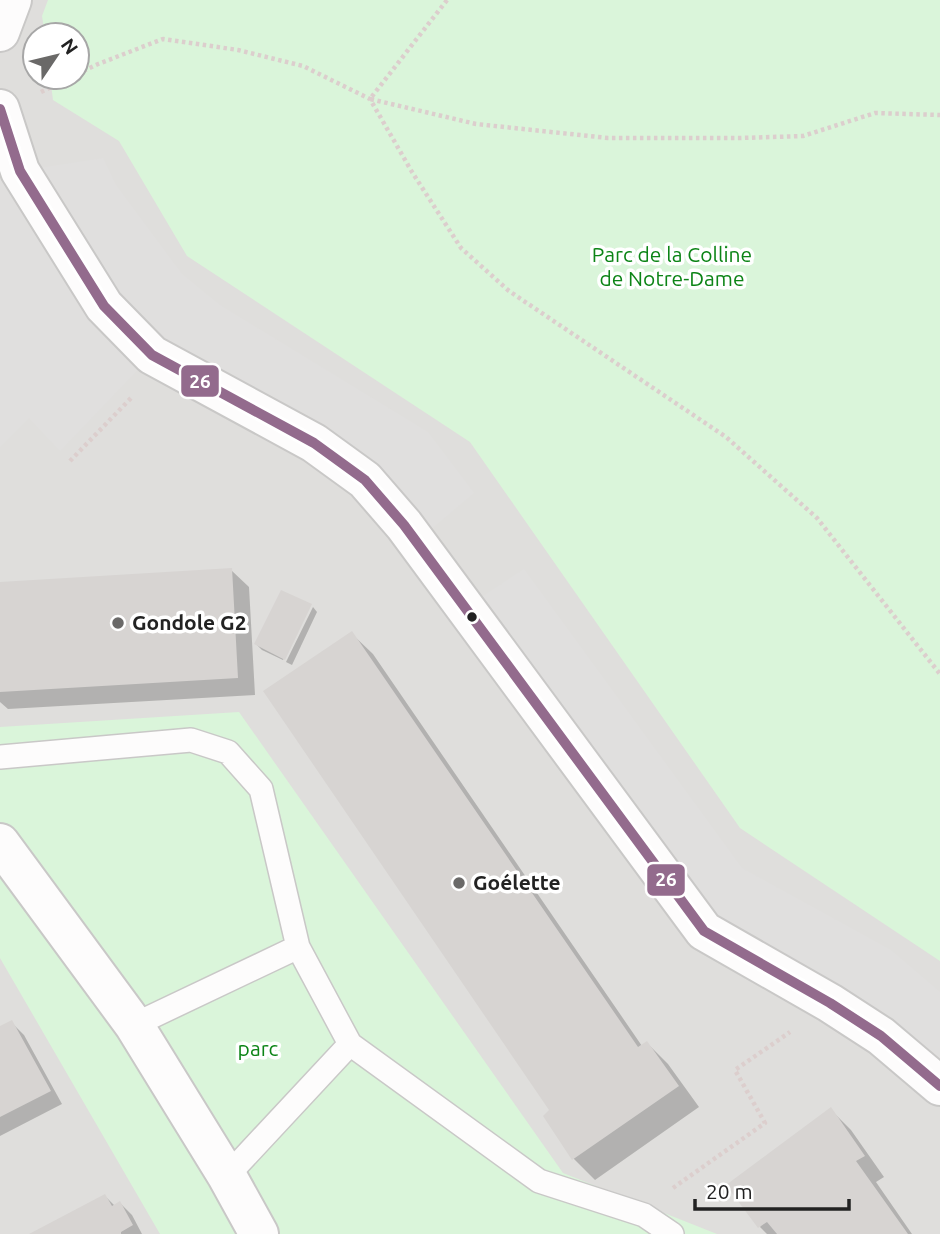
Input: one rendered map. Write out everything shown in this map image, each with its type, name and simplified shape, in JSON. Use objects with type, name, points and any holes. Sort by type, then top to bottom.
[{"type":"street","points":[[0,32],[12,0]]},
{"type":"street","points":[[0,109],[20,171],[104,306],[152,355],[314,443],[365,480],[404,525],[704,931],[830,1003],[881,1036],[940,1086]]},
{"type":"street","points":[[0,843],[134,1026],[227,1176],[259,1234]]},
{"type":"lane","points":[[0,757],[191,740],[228,752],[261,789],[298,947],[350,1044],[539,1181],[644,1215],[672,1234]]},
{"type":"lane","points":[[134,1026],[298,947]]},
{"type":"lane","points":[[227,1176],[350,1044]]},
{"type":"path","points":[[370,99],[447,0]]},
{"type":"path","points":[[91,67],[163,39],[238,50],[303,66],[370,99],[476,124],[608,138],[803,135],[875,113],[940,115]]},
{"type":"path","points":[[370,99],[412,172],[461,248],[509,291],[726,437],[817,519],[940,674]]},
{"type":"path","points":[[70,461],[112,418]]},
{"type":"path","points":[[638,1213],[765,1123],[735,1070],[830,1003]]},
{"type":"shaded area","points":[[0,0],[940,0],[940,1234],[0,1234]]},
{"type":"shaded area","points":[[0,109],[20,171],[103,158],[116,185],[182,274],[220,305],[428,432],[474,493],[416,542],[365,480],[152,355],[60,451],[29,418],[0,447]]},
{"type":"shaded area","points":[[524,569],[742,868],[891,950],[940,992],[940,1086],[704,931],[465,608]]},
{"type":"green space","name":"Parc de la Colline de Notre-Dame","points":[[48,0],[940,0],[940,961],[740,828],[470,442],[187,256],[119,141],[53,100],[52,91],[91,91],[91,21],[43,21]]},
{"type":"green space","name":"parc","points":[[239,712],[563,1173],[717,1234],[160,1234],[0,958],[0,727]]},
{"type":"building","name":"Gondole G2","points":[[232,568],[238,678],[0,692],[0,582]]},
{"type":"building","points":[[281,590],[312,604],[285,660],[254,644]]},
{"type":"building","name":"Goélette","points":[[352,631],[638,1047],[647,1041],[679,1086],[572,1160],[543,1116],[549,1110],[263,691]]},
{"type":"building","points":[[12,1020],[51,1091],[0,1117],[0,1026]]},
{"type":"building","points":[[831,1107],[865,1156],[856,1161],[908,1234],[777,1234],[767,1222],[758,1228],[726,1185]]},
{"type":"building","points":[[105,1194],[112,1206],[120,1201],[133,1225],[121,1234],[29,1234]]},
{"type":"transit line","name":"26","points":[[0,109],[20,171],[104,306],[152,355],[314,443],[365,480],[404,525],[704,931],[830,1003],[881,1036],[940,1086]]},
{"type":"place","name":"Gondole G2","points":[[118,623]]},
{"type":"place","name":"Goélette","points":[[459,883]]}]
